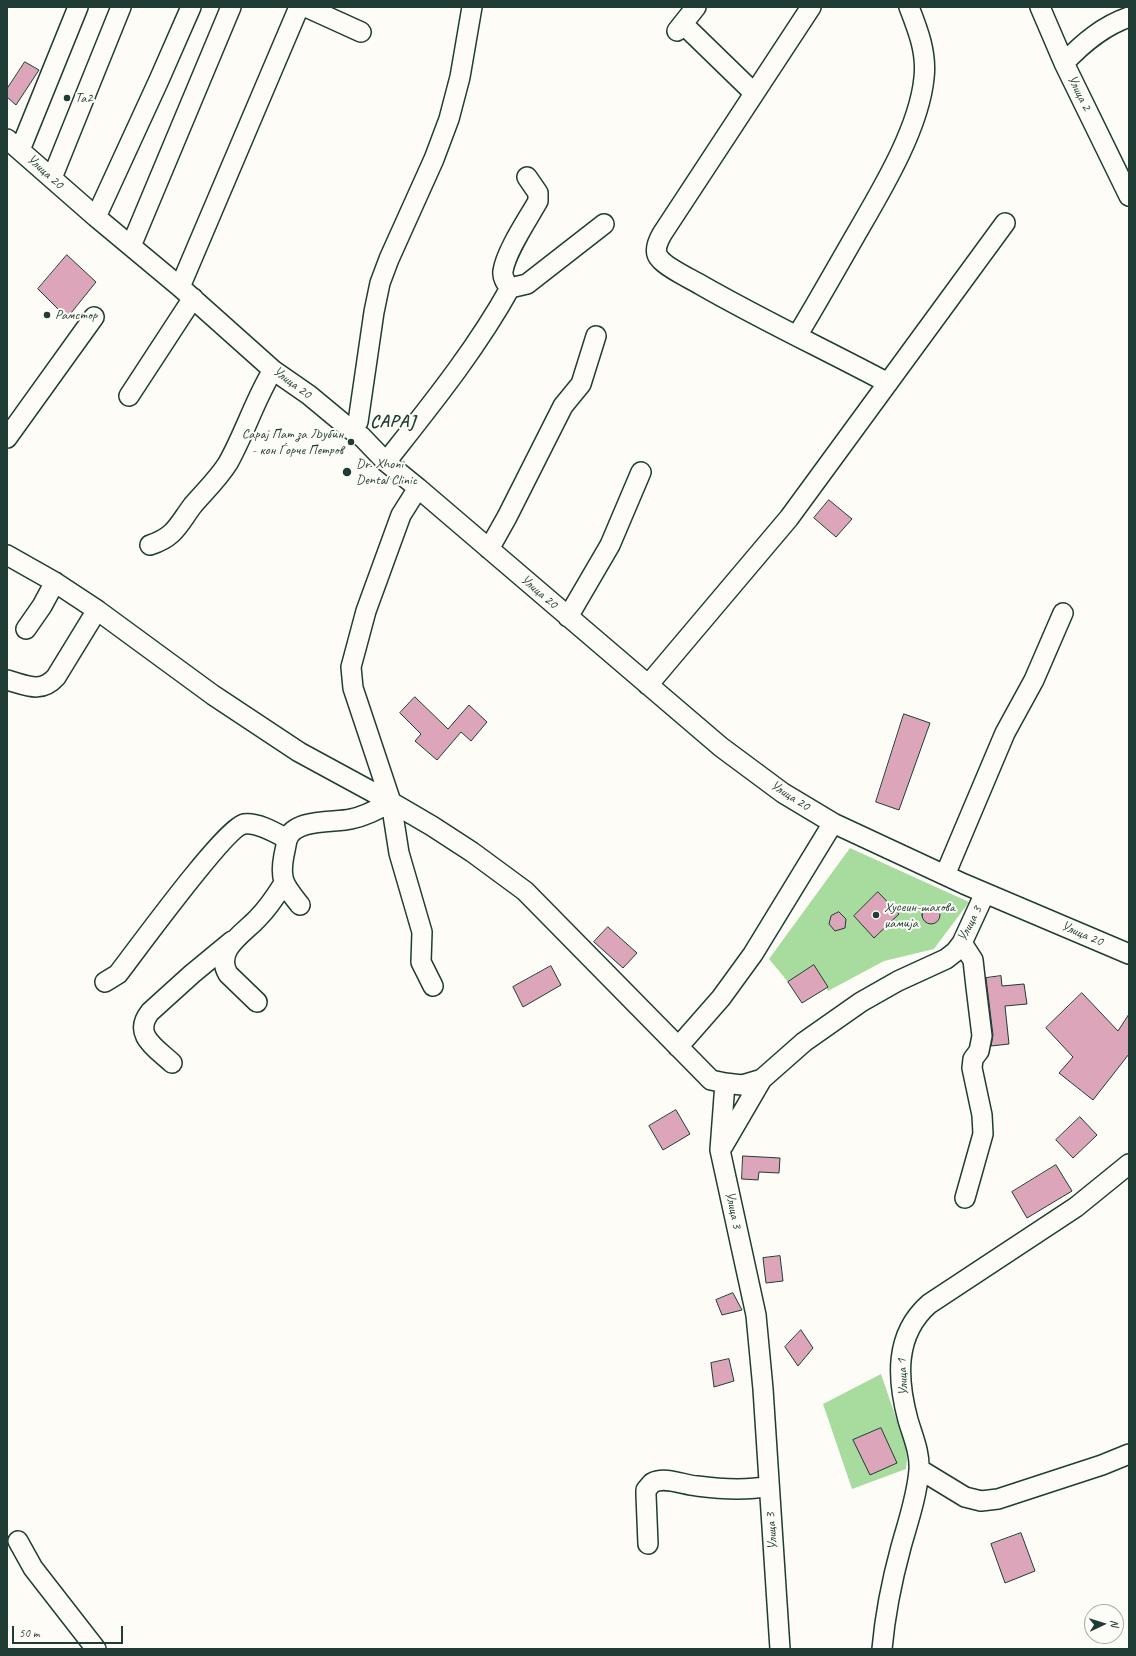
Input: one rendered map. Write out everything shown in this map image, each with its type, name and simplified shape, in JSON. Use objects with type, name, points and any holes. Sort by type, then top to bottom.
[{"type":"street","points":[[52,178],[121,7]]},
{"type":"street","points":[[96,217],[191,7]]},
{"type":"street","points":[[131,246],[231,7]]},
{"type":"street","points":[[129,396],[187,292],[299,7]]},
{"type":"street","points":[[306,7],[361,32]]},
{"type":"street","points":[[350,429],[358,422],[374,312],[380,283],[389,258],[434,159],[449,119],[460,77],[472,7]]},
{"type":"street","points":[[696,7],[680,27],[754,93]]},
{"type":"street","points":[[811,7],[662,234],[657,242],[657,251],[659,259],[673,269],[723,298],[888,383]]},
{"type":"street","points":[[797,336],[896,162],[919,107],[924,77],[924,52],[918,30],[909,7]]},
{"type":"street","points":[[1040,7],[1064,63]]},
{"type":"street","points":[[14,144],[74,9]]},
{"type":"street","name":"Улица 2","points":[[1129,17],[1102,29],[1064,63],[1129,196]]},
{"type":"street","name":"Улица 20","points":[[14,144],[96,217],[187,292],[273,370],[309,395],[362,437],[386,462],[721,747],[783,793],[833,823],[945,876],[1129,954]]},
{"type":"street","points":[[510,288],[505,281],[503,272],[507,259],[538,201],[538,193],[527,177]]},
{"type":"street","points":[[648,685],[789,518],[1005,223]]},
{"type":"street","points":[[386,462],[457,371],[493,318],[510,288],[527,284],[604,224]]},
{"type":"street","points":[[7,438],[94,317]]},
{"type":"street","points":[[489,549],[507,517],[563,406],[581,384],[596,336]]},
{"type":"street","points":[[150,545],[163,541],[172,535],[194,505],[218,477],[236,448],[257,399],[273,370]]},
{"type":"street","points":[[568,617],[610,545],[641,472]]},
{"type":"street","points":[[418,488],[401,515],[366,611],[351,667],[353,688],[391,802],[400,853],[422,932],[421,962],[433,986]]},
{"type":"street","points":[[7,556],[55,582],[97,610],[214,695],[299,752],[391,802],[472,852],[525,891],[711,1080],[742,1084],[762,1079]]},
{"type":"street","points":[[26,629],[42,606],[55,582]]},
{"type":"street","points":[[7,680],[30,687],[46,686],[51,683],[97,610]]},
{"type":"street","points":[[945,876],[1005,733],[1034,680],[1063,613]]},
{"type":"street","points":[[300,905],[284,884],[282,869],[287,839],[293,832],[308,824],[350,820],[362,817],[391,802]]},
{"type":"street","points":[[678,1046],[721,998],[753,954],[833,823]]},
{"type":"street","points":[[105,982],[118,974],[193,877],[223,841],[237,828],[244,824],[253,825],[287,839]]},
{"type":"street","points":[[172,1063],[148,1041],[144,1034],[143,1027],[145,1019],[153,1009],[266,910],[284,884]]},
{"type":"street","name":"Улица 3","points":[[780,1649],[768,1486],[763,1389],[756,1315],[720,1150],[762,1079],[804,1042],[861,1002],[898,981],[946,959],[955,952],[962,943],[985,893]]},
{"type":"street","points":[[232,941],[224,962],[225,968],[239,986],[257,1002]]},
{"type":"street","points":[[962,943],[972,960],[982,1036],[979,1051],[973,1059],[972,1068],[982,1115],[983,1134],[965,1198]]},
{"type":"street","points":[[720,1150],[725,1083]]},
{"type":"street","name":"Улица 1","points":[[882,1649],[892,1578],[916,1491],[919,1469],[918,1454],[908,1420],[900,1371],[900,1358],[903,1346],[916,1317],[929,1304],[1076,1207],[1129,1164]]},
{"type":"street","points":[[919,1469],[965,1497],[973,1500],[988,1501],[1024,1491],[1102,1465],[1129,1454]]},
{"type":"street","points":[[648,1544],[646,1490],[652,1483],[663,1480],[697,1486],[744,1489],[768,1486]]},
{"type":"street","points":[[18,1542],[33,1568],[96,1649]]},
{"type":"green space","points":[[850,848],[969,902],[934,949],[884,961],[828,991],[814,965],[789,983],[769,959]]},
{"type":"green space","points":[[881,1374],[906,1447],[906,1469],[852,1489],[823,1404]]},
{"type":"building","points":[[25,62],[39,70],[16,105],[7,97],[7,89]]},
{"type":"building","points":[[67,255],[96,282],[67,318],[38,289]]},
{"type":"building","points":[[829,500],[852,519],[836,537],[814,518]]},
{"type":"building","points":[[415,697],[448,729],[469,705],[487,722],[471,741],[461,732],[437,760],[415,741],[421,734],[400,713]]},
{"type":"building","points":[[904,714],[930,723],[899,810],[876,802]]},
{"type":"building","name":"Хусеин-шахова џамија","points":[[878,892],[899,914],[874,938],[854,916]]},
{"type":"building","points":[[931,906],[937,909],[940,915],[937,921],[931,924],[925,921],[922,915],[925,909]]},
{"type":"building","points":[[839,912],[846,919],[845,928],[835,931],[829,924],[831,916]]},
{"type":"building","points":[[608,927],[637,953],[623,968],[594,942]]},
{"type":"building","points":[[814,965],[828,987],[802,1003],[788,982]]},
{"type":"building","points":[[551,966],[561,985],[523,1007],[513,987]]},
{"type":"building","points":[[1001,976],[1002,986],[1024,984],[1027,1004],[1005,1006],[1009,1044],[991,1046],[993,1035],[986,978]]},
{"type":"building","points":[[1082,993],[1118,1031],[1129,1014],[1129,1054],[1093,1100],[1059,1073],[1073,1057],[1046,1028]]},
{"type":"building","points":[[676,1110],[690,1134],[663,1150],[649,1126]]},
{"type":"building","points":[[1080,1117],[1097,1135],[1073,1158],[1056,1140]]},
{"type":"building","points":[[743,1156],[780,1158],[779,1173],[759,1172],[758,1180],[742,1179]]},
{"type":"building","points":[[1056,1165],[1072,1191],[1027,1218],[1012,1192]]},
{"type":"building","points":[[780,1256],[783,1281],[766,1283],[763,1258]]},
{"type":"building","points":[[733,1293],[742,1310],[722,1315],[716,1300]]},
{"type":"building","points":[[801,1330],[813,1348],[798,1366],[785,1347]]},
{"type":"building","points":[[729,1359],[734,1381],[714,1387],[711,1363]]},
{"type":"building","points":[[881,1428],[897,1463],[870,1475],[853,1440]]},
{"type":"building","points":[[1021,1533],[1035,1571],[1005,1583],[991,1544]]},
{"type":"place","name":"Ta2","points":[[67,98]]},
{"type":"place","name":"Рамстор","points":[[47,315]]},
{"type":"place","name":"Сарај Пат за Љубин - кон Ѓорче Петров","points":[[351,442]]},
{"type":"place","name":"Dr. Xhoni Dental Clinic","points":[[347,472]]},
{"type":"place","name":"Хусеин-шахова џамија","points":[[876,915]]},
{"type":"district","name":"САРАЈ","points":[[393,422]]}]
